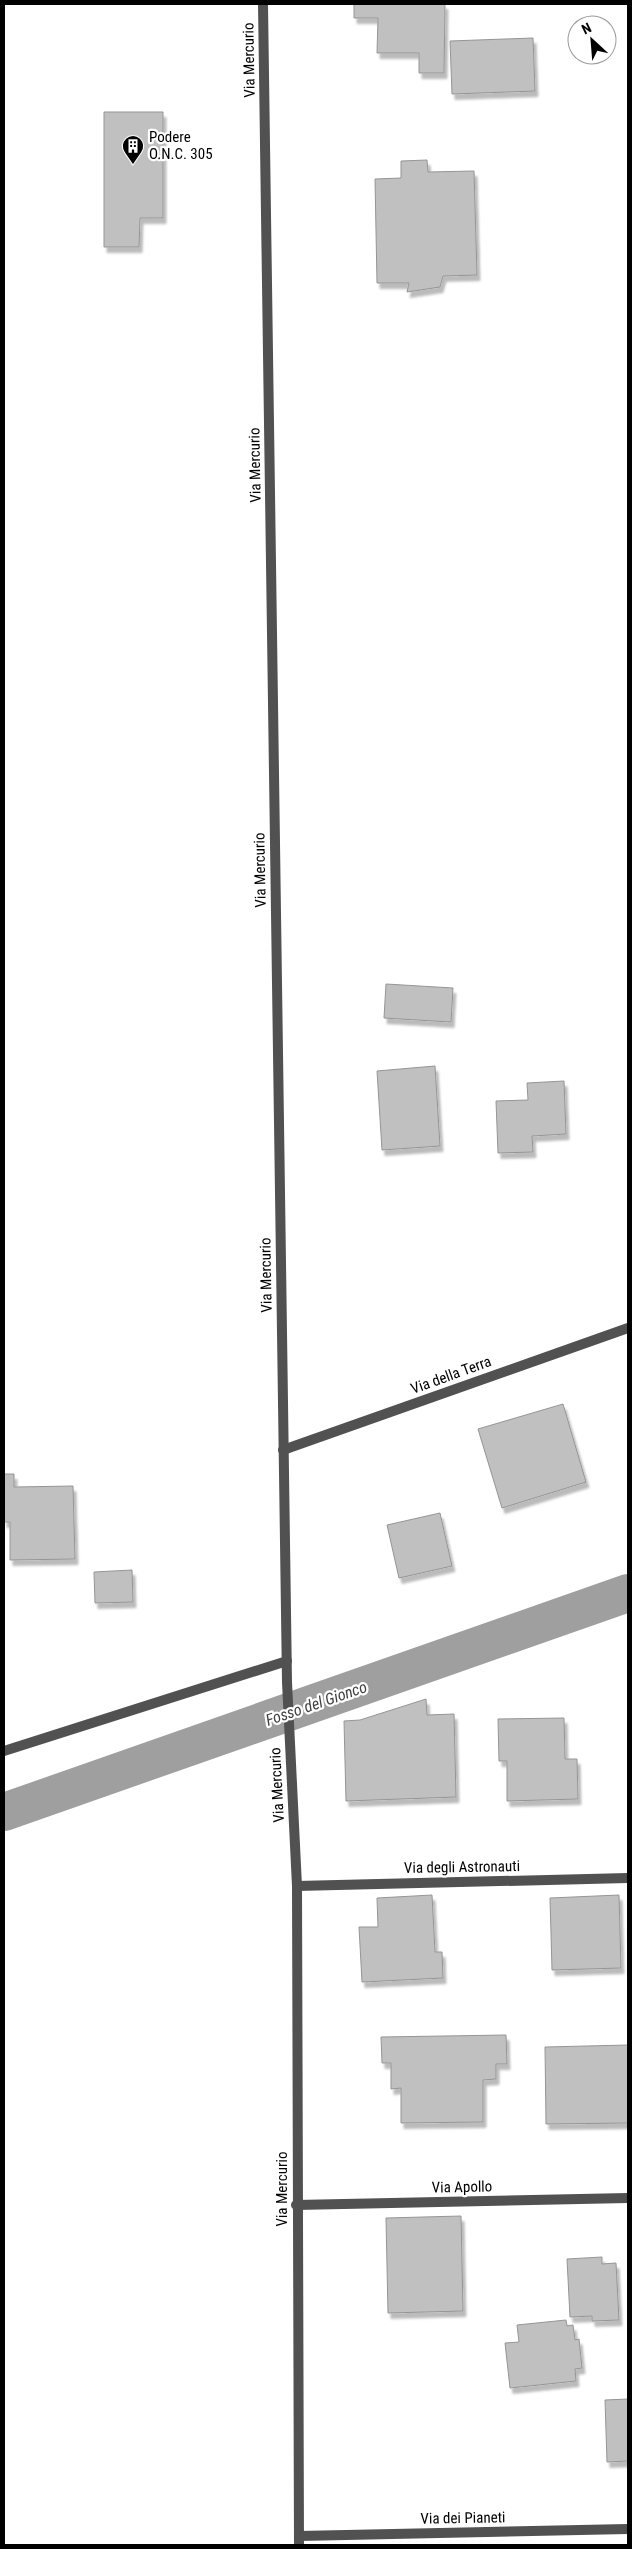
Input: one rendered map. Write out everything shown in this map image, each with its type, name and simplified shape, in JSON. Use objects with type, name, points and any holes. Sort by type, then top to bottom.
[{"type":"street","name":"Via Mercurio","points":[[263,4],[287,1682],[297,1886],[296,2205],[299,2541]]},
{"type":"street","name":"Via della Terra","points":[[284,1450],[628,1328]]},
{"type":"street","points":[[4,1752],[287,1661]]},
{"type":"street","name":"Via degli Astronauti","points":[[297,1886],[628,1878]]},
{"type":"street","name":"Via Apollo","points":[[296,2205],[628,2198]]},
{"type":"street","name":"Via dei Pianeti","points":[[299,2541],[628,2529]]},
{"type":"building","points":[[354,4],[445,4],[444,73],[419,73],[419,53],[377,53],[378,18],[354,18]]},
{"type":"building","points":[[533,38],[535,91],[452,94],[450,41]]},
{"type":"building","name":"Podere O.N.C. 305","points":[[104,112],[163,112],[163,218],[140,218],[139,247],[104,247]]},
{"type":"building","points":[[427,160],[428,172],[474,171],[477,275],[443,276],[440,287],[407,292],[409,283],[377,283],[375,179],[401,178],[401,161]]},
{"type":"building","points":[[386,984],[453,988],[451,1022],[384,1018]]},
{"type":"building","points":[[435,1066],[440,1146],[382,1150],[377,1071]]},
{"type":"building","points":[[564,1081],[566,1134],[532,1136],[533,1152],[498,1153],[496,1101],[528,1100],[527,1083]]},
{"type":"building","points":[[563,1404],[586,1482],[502,1508],[478,1429]]},
{"type":"building","points":[[4,1474],[14,1474],[14,1487],[73,1486],[75,1559],[10,1560],[10,1522],[4,1522]]},
{"type":"building","points":[[440,1513],[452,1566],[399,1578],[387,1525]]},
{"type":"building","points":[[132,1570],[133,1602],[95,1603],[94,1572]]},
{"type":"building","points":[[426,1699],[427,1715],[454,1714],[456,1797],[346,1801],[344,1721],[360,1720]]},
{"type":"building","points":[[564,1718],[565,1759],[577,1759],[578,1799],[507,1801],[507,1761],[499,1761],[498,1719]]},
{"type":"building","points":[[432,1895],[435,1952],[442,1952],[443,1978],[362,1982],[359,1927],[378,1927],[377,1898]]},
{"type":"building","points":[[619,1895],[621,1968],[552,1970],[550,1898]]},
{"type":"building","points":[[506,2035],[507,2064],[496,2064],[496,2079],[483,2080],[483,2122],[401,2123],[401,2088],[391,2089],[391,2063],[382,2063],[381,2037]]},
{"type":"building","points":[[628,2045],[628,2123],[546,2124],[545,2047]]},
{"type":"building","points":[[461,2216],[463,2311],[388,2313],[386,2218]]},
{"type":"building","points":[[602,2257],[602,2264],[616,2263],[619,2320],[592,2321],[592,2316],[570,2317],[567,2259]]},
{"type":"building","points":[[566,2320],[567,2326],[573,2325],[575,2340],[579,2339],[582,2368],[575,2369],[576,2381],[510,2388],[505,2343],[519,2342],[517,2325]]},
{"type":"building","points":[[628,2399],[628,2461],[607,2462],[605,2400]]},
{"type":"waterway","name":"Fosso del Gionco","points":[[4,1812],[628,1593]]},
{"type":"place","name":"Podere O.N.C. 305","points":[[133,165]]}]
